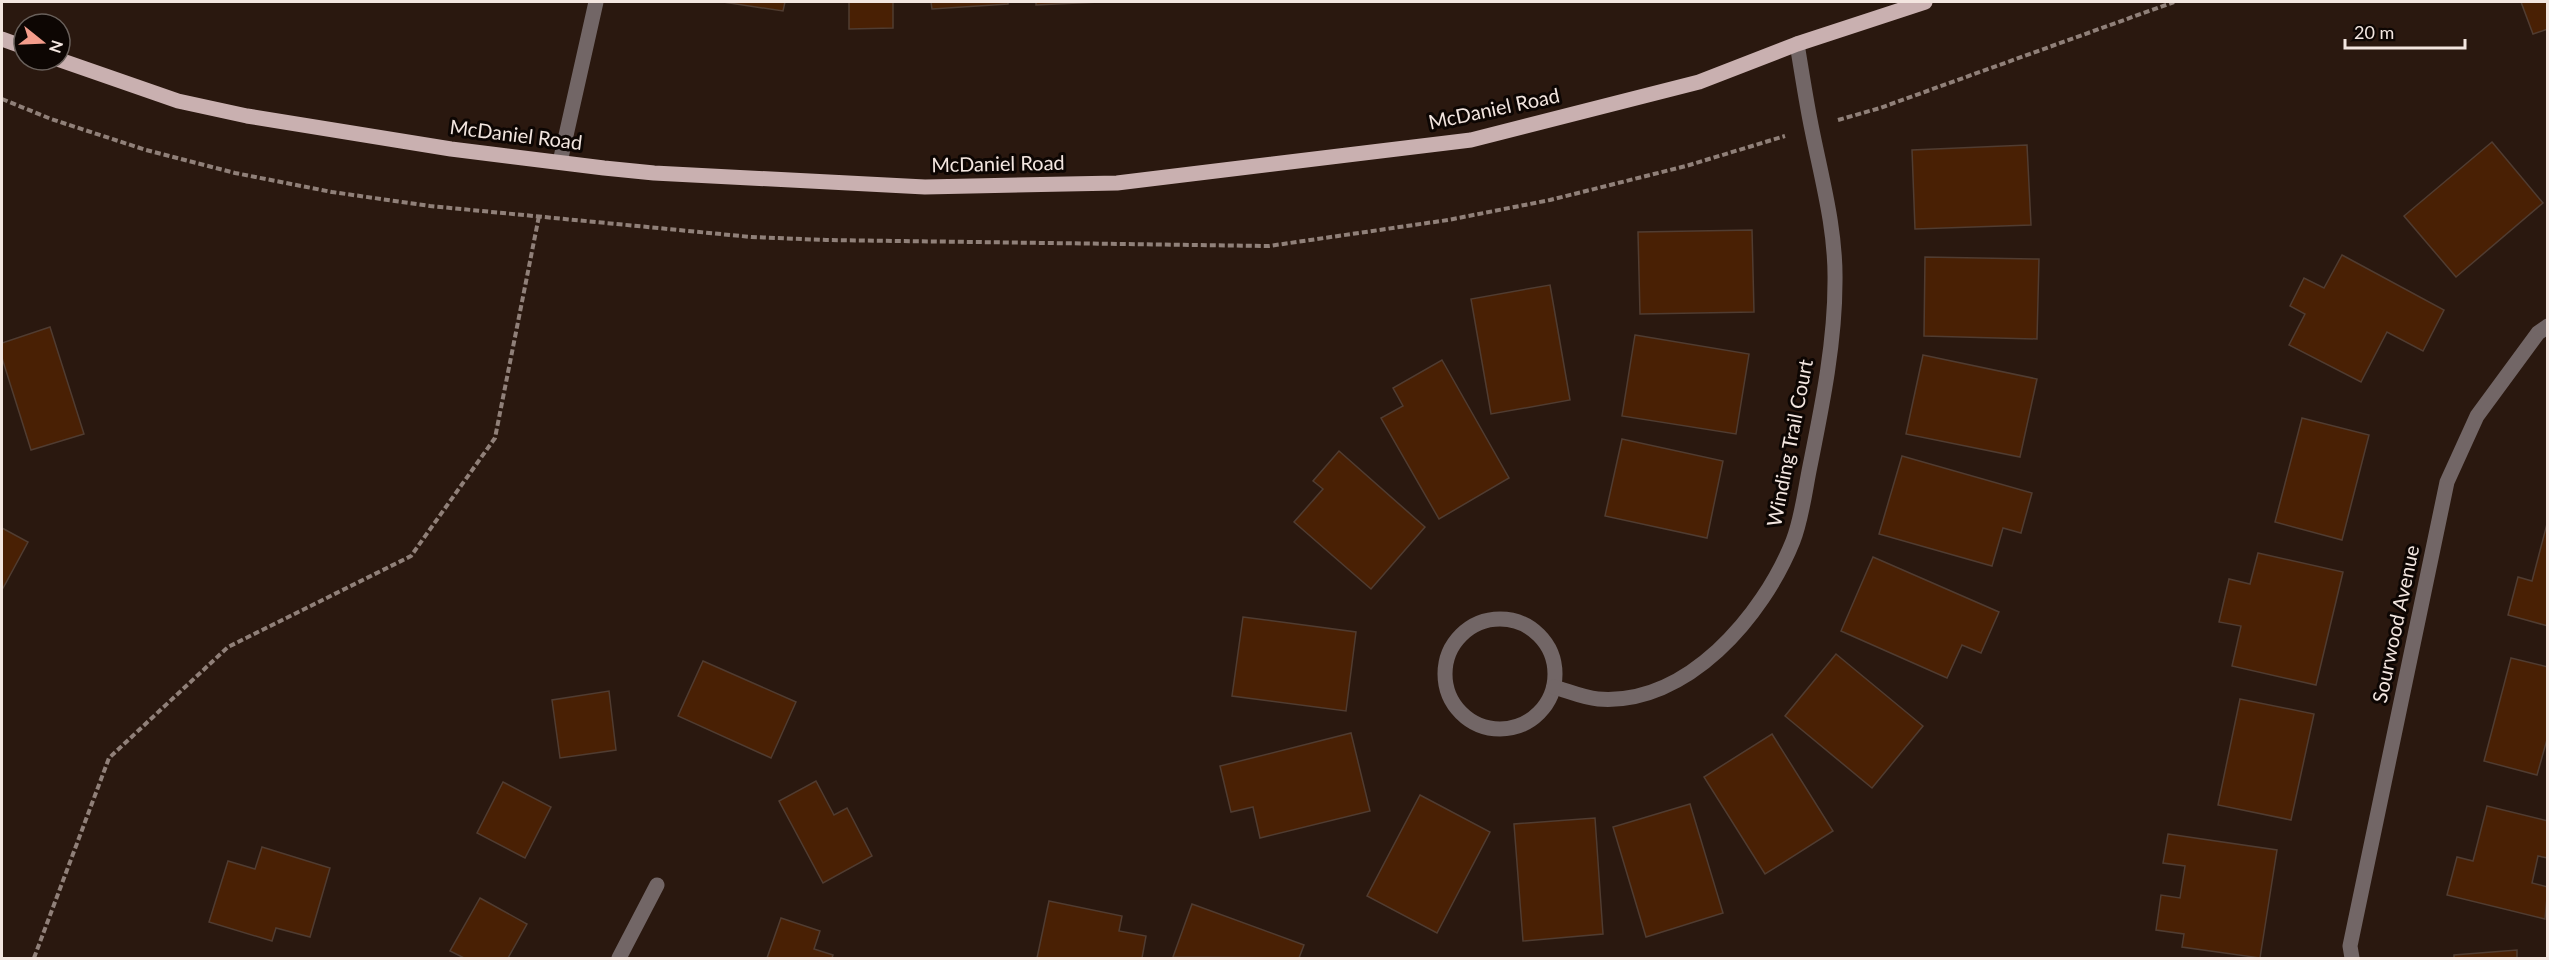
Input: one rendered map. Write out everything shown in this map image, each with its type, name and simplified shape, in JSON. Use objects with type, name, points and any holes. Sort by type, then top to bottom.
[{"type":"main road","name":"McDaniel Road","points":[[72,64],[178,101],[247,116],[451,149],[654,173],[924,187],[1117,183],[1471,140],[1699,82],[1797,45],[1925,2]]},
{"type":"street","points":[[560,162],[596,2]]},
{"type":"street","name":"Winding Trail Court","points":[[1554,687],[1596,699],[1627,699],[1655,692],[1678,682],[1732,637],[1761,600],[1782,567],[1794,538],[1822,408],[1835,282],[1831,218],[1811,128],[1797,45]]},
{"type":"street","name":"Sourwood Avenue","points":[[2352,958],[2350,946],[2447,482],[2477,416],[2538,333],[2547,326]]},
{"type":"street","points":[[1500,618],[1525,624],[1544,639],[1555,662],[1554,687],[1544,709],[1524,724],[1500,729],[1476,724],[1456,708],[1446,686],[1446,661],[1457,639],[1476,623],[1500,618]]},
{"type":"street","points":[[620,958],[657,885]]},
{"type":"path","points":[[34,958],[110,758],[228,647],[411,556],[495,438],[539,216]]},
{"type":"building","points":[[723,2],[785,2],[783,11]]},
{"type":"building","points":[[849,2],[893,2],[893,28],[849,29]]},
{"type":"building","points":[[931,2],[1008,2],[1008,4],[932,9]]},
{"type":"building","points":[[1036,2],[1100,2],[1036,5]]},
{"type":"building","points":[[2521,2],[2548,2],[2548,29],[2533,34]]},
{"type":"building","points":[[2492,142],[2543,203],[2456,277],[2404,216]]},
{"type":"building","points":[[2027,145],[2031,225],[1915,229],[1912,150]]},
{"type":"building","points":[[1752,230],[1754,312],[1640,314],[1638,232]]},
{"type":"building","points":[[2342,255],[2444,310],[2423,351],[2387,332],[2361,382],[2289,345],[2305,314],[2290,306],[2304,278],[2324,288]]},
{"type":"building","points":[[1925,257],[2039,259],[2037,339],[1924,336]]},
{"type":"building","points":[[1550,285],[1570,400],[1491,414],[1471,299]]},
{"type":"building","points":[[50,327],[84,434],[31,450],[2,358],[2,343]]},
{"type":"building","points":[[1635,335],[1749,354],[1736,434],[1622,416]]},
{"type":"building","points":[[1923,355],[2037,379],[2020,457],[1906,434]]},
{"type":"building","points":[[1442,360],[1509,478],[1439,519],[1381,418],[1403,406],[1393,388]]},
{"type":"building","points":[[2302,418],[2369,435],[2342,540],[2275,522]]},
{"type":"building","points":[[1622,439],[1723,461],[1707,538],[1605,516]]},
{"type":"building","points":[[1339,451],[1425,527],[1371,589],[1294,522],[1323,489],[1313,481]]},
{"type":"building","points":[[1902,456],[2032,493],[2021,533],[2003,528],[1992,566],[1879,534]]},
{"type":"building","points":[[2547,524],[2548,626],[2508,615],[2518,577],[2532,581]]},
{"type":"building","points":[[2,528],[28,542],[2,590]]},
{"type":"building","points":[[2258,553],[2343,572],[2316,685],[2232,666],[2241,626],[2219,622],[2229,579],[2250,584]]},
{"type":"building","points":[[1873,557],[1999,612],[1981,653],[1962,645],[1947,678],[1841,631]]},
{"type":"building","points":[[1243,617],[1356,632],[1346,711],[1232,696]]},
{"type":"building","points":[[1836,654],[1923,726],[1872,788],[1785,716]]},
{"type":"building","points":[[2511,658],[2548,667],[2548,736],[2537,775],[2484,761]]},
{"type":"building","points":[[703,661],[796,702],[771,758],[678,716]]},
{"type":"building","points":[[609,691],[616,750],[560,758],[552,700]]},
{"type":"building","points":[[2240,699],[2314,714],[2291,820],[2218,805]]},
{"type":"building","points":[[1351,733],[1370,811],[1260,838],[1253,807],[1231,812],[1220,766]]},
{"type":"building","points":[[1772,734],[1833,831],[1765,874],[1704,777]]},
{"type":"building","points":[[816,781],[834,815],[847,808],[872,856],[823,883],[779,801]]},
{"type":"building","points":[[503,782],[551,807],[525,858],[477,833]]},
{"type":"building","points":[[1420,795],[1490,832],[1437,933],[1367,896]]},
{"type":"building","points":[[1690,804],[1723,913],[1646,937],[1613,827]]},
{"type":"building","points":[[2487,806],[2548,821],[2548,858],[2538,856],[2532,883],[2548,887],[2545,919],[2447,895],[2457,857],[2473,861]]},
{"type":"building","points":[[1595,818],[1603,934],[1523,941],[1514,824]]},
{"type":"building","points":[[2168,834],[2277,850],[2260,958],[2182,947],[2184,934],[2156,930],[2161,895],[2180,898],[2185,866],[2163,863]]},
{"type":"building","points":[[262,847],[330,868],[310,937],[276,928],[272,941],[209,922],[228,861],[255,869]]},
{"type":"building","points":[[480,898],[527,924],[508,958],[464,958],[450,951]]},
{"type":"building","points":[[1049,901],[1122,916],[1119,931],[1146,936],[1142,958],[1037,958]]},
{"type":"building","points":[[1192,904],[1304,945],[1299,958],[1173,957]]},
{"type":"building","points":[[781,918],[820,931],[814,949],[833,955],[832,958],[767,958]]},
{"type":"building","points":[[2517,950],[2517,958],[2454,958],[2454,955]]}]
